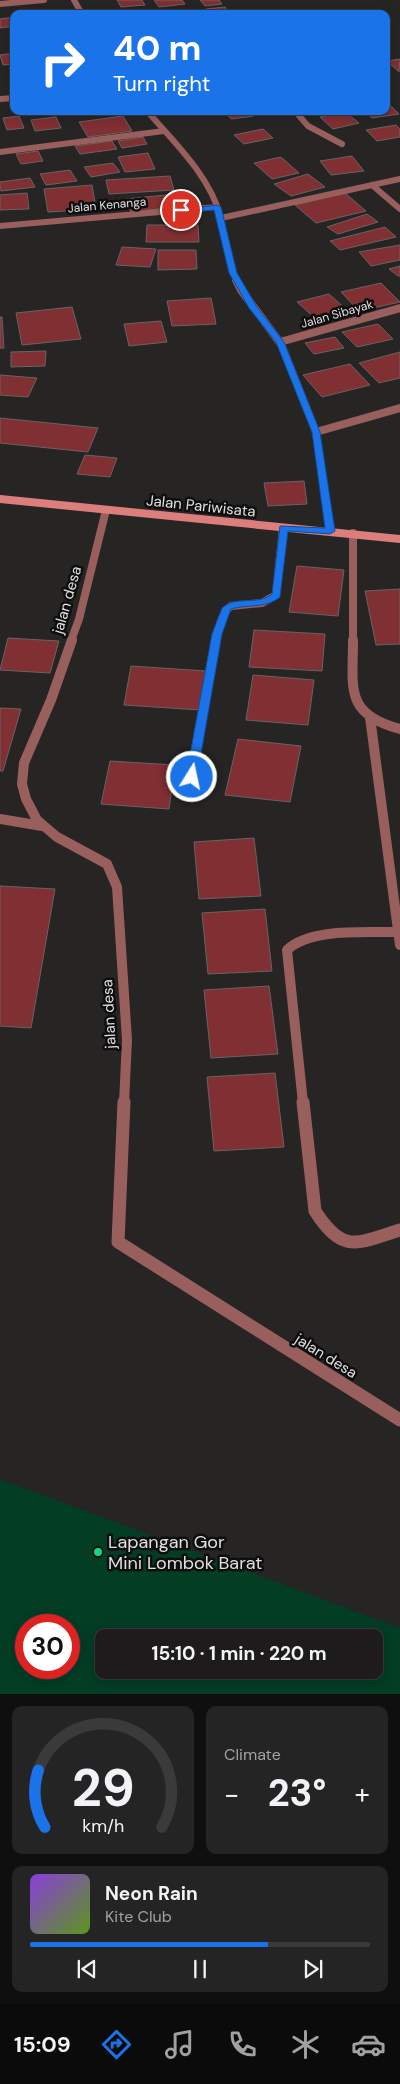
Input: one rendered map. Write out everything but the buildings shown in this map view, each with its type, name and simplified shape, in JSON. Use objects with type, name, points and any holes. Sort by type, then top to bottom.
[{"type":"main road","name":"Jalan Pariwisata","points":[[0,499],[400,539]]},
{"type":"street","points":[[0,4],[44,0]]},
{"type":"street","points":[[150,115],[200,175],[221,218],[227,256],[233,273],[253,308],[280,342],[316,432],[330,531]]},
{"type":"street","points":[[298,115],[308,126],[342,144]]},
{"type":"street","points":[[0,152],[164,131]]},
{"type":"street","points":[[221,218],[400,179]]},
{"type":"street","points":[[372,185],[400,209]]},
{"type":"street","name":"Jalan Kenanga","points":[[0,226],[217,207]]},
{"type":"street","name":"Jalan Sibayak","points":[[280,342],[400,308]]},
{"type":"street","points":[[316,432],[400,408]]},
{"type":"street","name":"jalan desa","points":[[106,510],[79,619],[51,700],[24,763],[22,784],[26,799],[42,826],[56,837],[107,864],[117,887],[127,1040],[118,1242],[400,1420]]},
{"type":"street","points":[[192,777],[217,634],[223,615],[227,608],[231,606],[262,603],[270,600],[276,594],[283,528]]},
{"type":"street","points":[[353,533],[351,688],[356,702],[370,717],[400,729]]},
{"type":"street","points":[[370,717],[400,945]]},
{"type":"street","points":[[0,819],[42,826]]},
{"type":"street","points":[[399,932],[310,936],[290,944],[287,950],[315,1211],[326,1230],[339,1241],[356,1243],[400,1230]]},
{"type":"green space","name":"Lapangan Gor Mini Lombok Barat","points":[[0,1479],[400,1628],[400,1694],[0,1694]]},
{"type":"place","name":"Lapangan Gor Mini Lombok Barat","points":[[98,1552]]},
{"type":"route","points":[[181,210],[217,207],[221,218],[227,256],[233,273],[253,308],[276,334],[280,342],[316,432],[330,531],[283,528],[274,598],[262,603],[231,606],[227,608],[223,615],[217,634],[192,777]]}]
